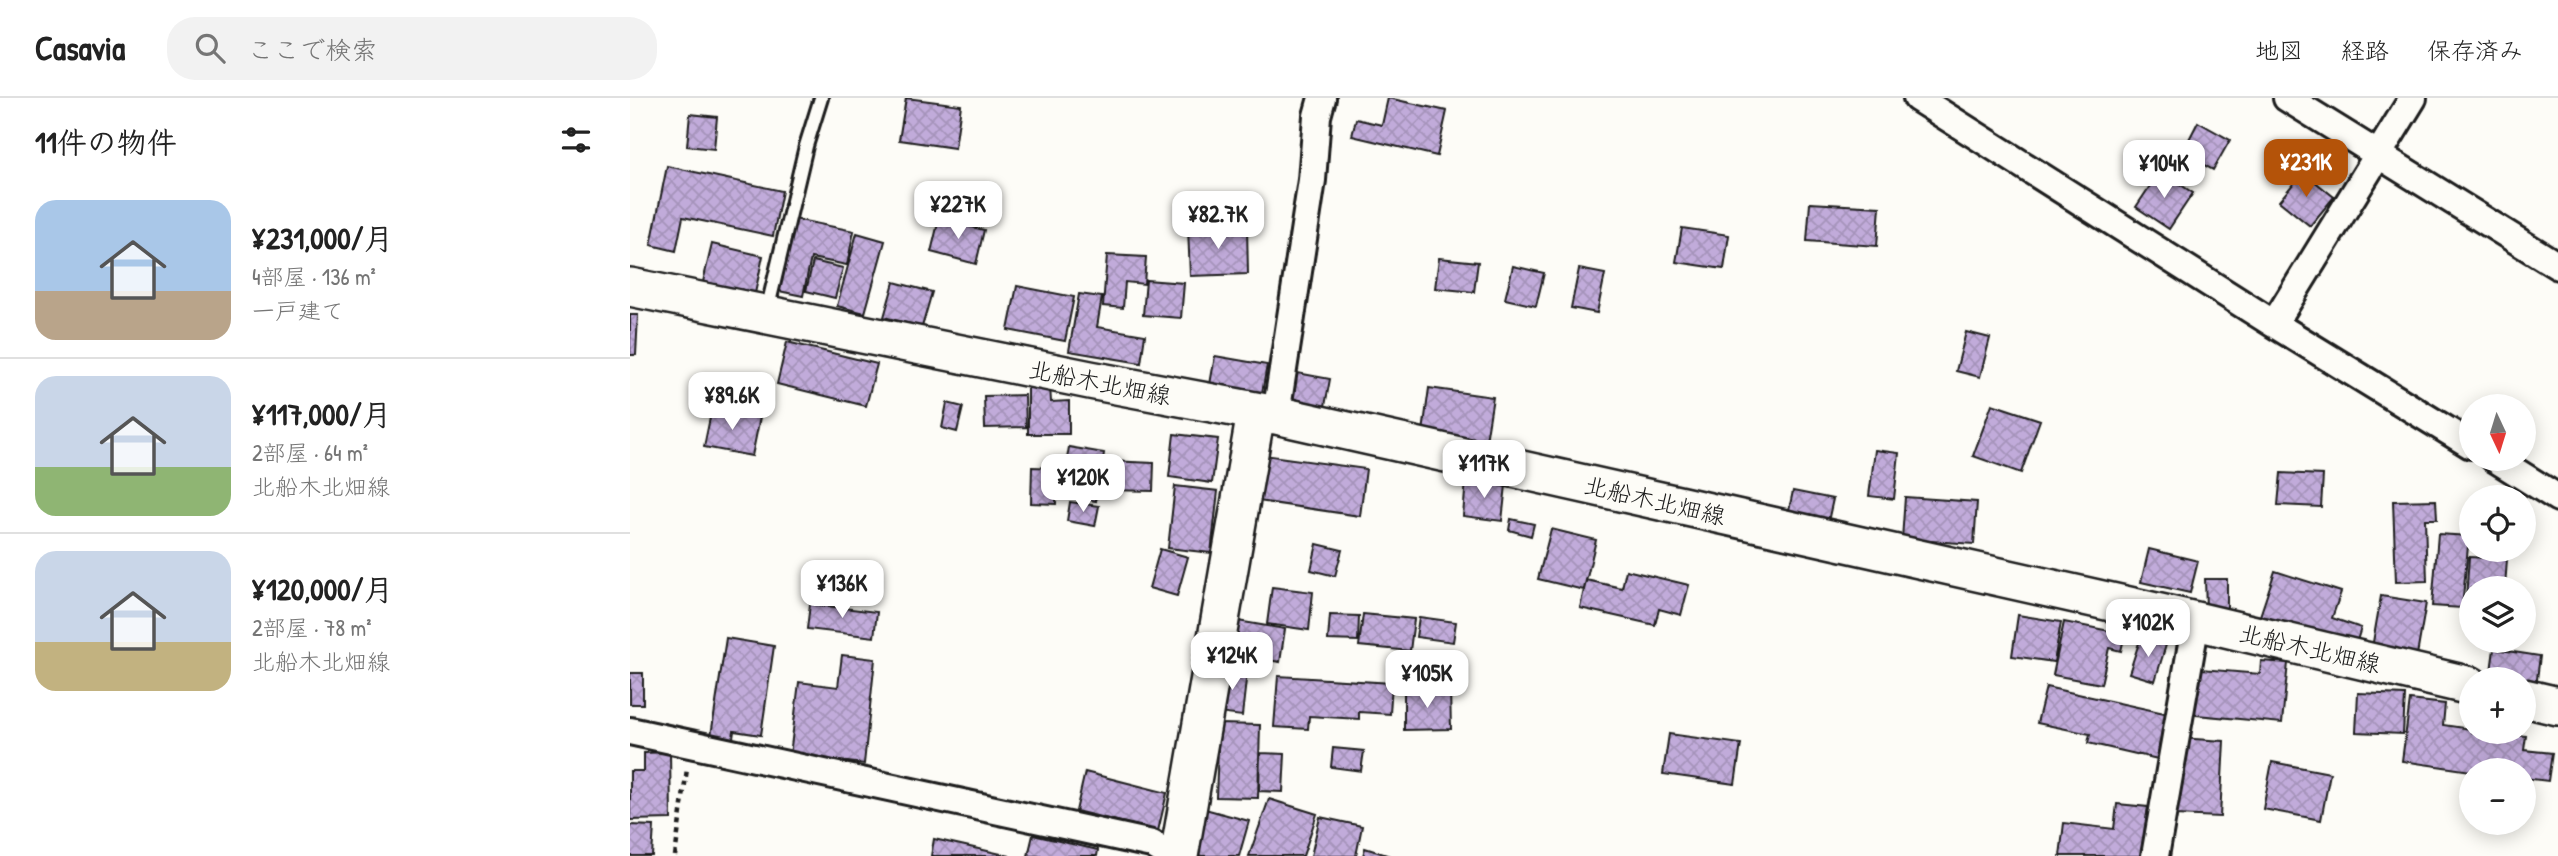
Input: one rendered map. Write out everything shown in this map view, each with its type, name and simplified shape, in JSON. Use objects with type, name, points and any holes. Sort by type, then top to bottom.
[{"type":"main road","name":"北船木北畑線","points":[[630,287],[1266,414],[2196,621],[2459,683]]},
{"type":"main road","points":[[1179,856],[1266,414]]},
{"type":"main road","points":[[2536,701],[2558,706]]},
{"type":"street","points":[[1266,414],[1312,180],[1317,116],[1322,98]]},
{"type":"street","points":[[1917,98],[2274,324],[2459,437]]},
{"type":"street","points":[[2287,98],[2558,266]]},
{"type":"street","points":[[2274,324],[2413,98]]},
{"type":"street","points":[[2515,471],[2558,498]]},
{"type":"street","points":[[2155,856],[2196,621]]},
{"type":"street","points":[[630,731],[1152,844],[1171,856]]},
{"type":"lane","points":[[766,315],[806,146],[821,98]]},
{"type":"path","points":[[675,856],[691,744]]},
{"type":"building","points":[[906,98],[961,105],[955,148],[899,140]]},
{"type":"building","points":[[1388,98],[1447,111],[1437,156],[1352,136],[1356,119],[1382,125]]},
{"type":"building","points":[[690,114],[717,117],[714,149],[687,146]]},
{"type":"building","points":[[2198,122],[2230,140],[2213,170],[2182,153]]},
{"type":"building","points":[[667,166],[782,191],[773,236],[683,217],[676,251],[651,245]]},
{"type":"building","points":[[2160,171],[2193,193],[2169,229],[2136,207]]},
{"type":"building","points":[[2303,172],[2334,197],[2310,226],[2279,201]]},
{"type":"building","points":[[945,196],[972,204],[967,221],[940,213]]},
{"type":"building","points":[[1810,203],[1880,207],[1877,246],[1807,241]]},
{"type":"building","points":[[789,218],[854,231],[847,265],[811,258],[803,296],[774,290]]},
{"type":"building","points":[[939,219],[984,230],[976,264],[931,252]]},
{"type":"building","points":[[1247,227],[1248,274],[1190,276],[1188,228]]},
{"type":"building","points":[[1682,228],[1729,235],[1724,269],[1676,262]]},
{"type":"building","points":[[857,233],[885,241],[865,313],[837,306]]},
{"type":"building","points":[[712,244],[763,256],[754,298],[702,286]]},
{"type":"building","points":[[1107,255],[1146,257],[1144,284],[1125,282],[1123,308],[1103,306]]},
{"type":"building","points":[[1439,258],[1478,262],[1474,292],[1435,288]]},
{"type":"building","points":[[813,261],[843,268],[835,298],[806,291]]},
{"type":"building","points":[[1513,266],[1544,273],[1536,306],[1505,299]]},
{"type":"building","points":[[1579,269],[1605,274],[1597,313],[1571,308]]},
{"type":"building","points":[[1146,280],[1184,283],[1181,318],[1143,315]]},
{"type":"building","points":[[894,282],[932,292],[922,327],[884,317]]},
{"type":"building","points":[[1017,286],[1074,297],[1065,341],[1008,330]]},
{"type":"building","points":[[1079,294],[1102,297],[1097,327],[1145,335],[1141,363],[1069,351]]},
{"type":"building","points":[[630,315],[638,315],[636,355],[630,355]]},
{"type":"building","points":[[1966,332],[1990,338],[1980,377],[1956,371]]},
{"type":"building","points":[[787,342],[877,364],[866,406],[777,384]]},
{"type":"building","points":[[1215,356],[1267,365],[1261,399],[1209,390]]},
{"type":"building","points":[[1292,372],[1330,379],[1325,406],[1286,399]]},
{"type":"building","points":[[1028,386],[1050,386],[1051,402],[1069,401],[1069,434],[1028,434]]},
{"type":"building","points":[[1429,388],[1493,397],[1486,441],[1423,432]]},
{"type":"building","points":[[1025,395],[1026,427],[985,428],[984,396]]},
{"type":"building","points":[[947,403],[963,407],[957,432],[942,428]]},
{"type":"building","points":[[1992,404],[2040,420],[2021,473],[1973,456]]},
{"type":"building","points":[[712,408],[760,417],[752,456],[704,447]]},
{"type":"building","points":[[1174,434],[1218,439],[1212,483],[1169,477]]},
{"type":"building","points":[[1069,447],[1104,453],[1096,501],[1061,495]]},
{"type":"building","points":[[1875,450],[1899,453],[1894,499],[1869,496]]},
{"type":"building","points":[[1257,454],[1366,469],[1360,516],[1251,500]]},
{"type":"building","points":[[1109,461],[1154,463],[1153,491],[1108,490]]},
{"type":"building","points":[[1032,467],[1057,468],[1056,504],[1031,503]]},
{"type":"building","points":[[2281,473],[2323,475],[2321,507],[2278,505]]},
{"type":"building","points":[[1466,480],[1506,485],[1502,521],[1463,516]]},
{"type":"building","points":[[1175,486],[1218,491],[1211,553],[1168,548]]},
{"type":"building","points":[[1793,491],[1833,499],[1827,526],[1787,519]]},
{"type":"building","points":[[1905,497],[1977,502],[1974,544],[1902,539]]},
{"type":"building","points":[[2436,500],[2437,519],[2425,519],[2427,581],[2396,582],[2393,501]]},
{"type":"building","points":[[1070,502],[1099,506],[1095,526],[1067,521]]},
{"type":"building","points":[[1511,519],[1534,524],[1531,536],[1509,530]]},
{"type":"building","points":[[1551,529],[1596,540],[1584,590],[1538,579]]},
{"type":"building","points":[[2438,534],[2459,535],[2459,562],[2466,562],[2465,576],[2459,576],[2459,608],[2432,606]]},
{"type":"building","points":[[1317,544],[1342,550],[1335,576],[1311,570]]},
{"type":"building","points":[[1160,549],[1188,557],[1177,596],[1149,588]]},
{"type":"building","points":[[2149,549],[2198,561],[2190,593],[2141,582]]},
{"type":"building","points":[[2469,562],[2507,562],[2506,576],[2468,576]]},
{"type":"building","points":[[1626,570],[1689,585],[1681,615],[1659,609],[1655,625],[1580,608],[1586,580],[1622,588]]},
{"type":"building","points":[[2275,571],[2341,592],[2332,618],[2361,628],[2355,647],[2260,616]]},
{"type":"building","points":[[2205,579],[2227,579],[2227,609],[2206,609]]},
{"type":"building","points":[[1272,587],[1313,592],[1309,630],[1267,624]]},
{"type":"building","points":[[2381,596],[2426,603],[2417,655],[2372,648]]},
{"type":"building","points":[[810,604],[877,612],[874,637],[807,629]]},
{"type":"building","points":[[1363,614],[1414,619],[1410,651],[1359,646]]},
{"type":"building","points":[[1330,615],[1359,616],[1358,641],[1328,640]]},
{"type":"building","points":[[2018,615],[2061,622],[2054,662],[2012,656]]},
{"type":"building","points":[[1419,617],[1456,622],[1453,642],[1416,637]]},
{"type":"building","points":[[1232,620],[1285,629],[1280,662],[1226,653]]},
{"type":"building","points":[[2064,622],[2125,634],[2121,651],[2109,648],[2101,684],[2053,675]]},
{"type":"building","points":[[2141,637],[2166,645],[2155,681],[2129,673]]},
{"type":"building","points":[[726,638],[774,646],[761,735],[734,731],[732,745],[710,742]]},
{"type":"building","points":[[2493,653],[2540,656],[2536,687],[2536,667],[2492,667]]},
{"type":"building","points":[[842,655],[875,659],[864,764],[790,755],[799,682],[838,687]]},
{"type":"building","points":[[2261,661],[2288,663],[2282,723],[2186,714],[2190,668],[2260,674]]},
{"type":"building","points":[[1223,668],[1247,671],[1242,716],[1218,713]]},
{"type":"building","points":[[630,673],[643,673],[643,704],[630,704]]},
{"type":"building","points":[[1278,676],[1392,683],[1390,714],[1359,712],[1359,719],[1309,716],[1308,729],[1274,727]]},
{"type":"building","points":[[2046,687],[2169,714],[2158,759],[2088,743],[2090,734],[2037,723]]},
{"type":"building","points":[[1450,689],[1451,729],[1404,730],[1404,690]]},
{"type":"building","points":[[2358,693],[2405,695],[2403,734],[2356,732]]},
{"type":"building","points":[[2410,700],[2445,704],[2443,725],[2459,727],[2459,744],[2525,744],[2524,750],[2552,753],[2548,781],[2536,780],[2536,758],[2459,758],[2459,769],[2402,761]]},
{"type":"building","points":[[1219,724],[1260,725],[1258,798],[1216,797]]},
{"type":"building","points":[[1669,734],[1741,744],[1735,784],[1663,774]]},
{"type":"building","points":[[2179,738],[2224,741],[2220,817],[2175,815]]},
{"type":"building","points":[[1333,748],[1364,751],[1361,771],[1331,767]]},
{"type":"building","points":[[670,752],[671,819],[630,820],[630,771],[644,771],[644,753]]},
{"type":"building","points":[[1260,753],[1285,754],[1283,792],[1259,791]]},
{"type":"building","points":[[2272,762],[2330,773],[2321,820],[2263,809]]},
{"type":"building","points":[[1085,772],[1167,793],[1158,831],[1076,811]]},
{"type":"building","points":[[1269,799],[1317,814],[1303,856],[1249,856]]},
{"type":"building","points":[[2117,804],[2148,807],[2141,856],[2060,856],[2064,823],[2114,829]]},
{"type":"building","points":[[1205,809],[1249,821],[1239,856],[1193,854]]},
{"type":"building","points":[[1320,817],[1362,826],[1356,856],[1311,856]]},
{"type":"building","points":[[630,825],[654,826],[652,856],[630,856]]},
{"type":"building","points":[[1033,835],[1098,850],[1097,856],[1028,856]]},
{"type":"building","points":[[934,839],[1010,856],[931,856]]},
{"type":"building","points":[[1365,848],[1390,856],[1363,856]]}]
